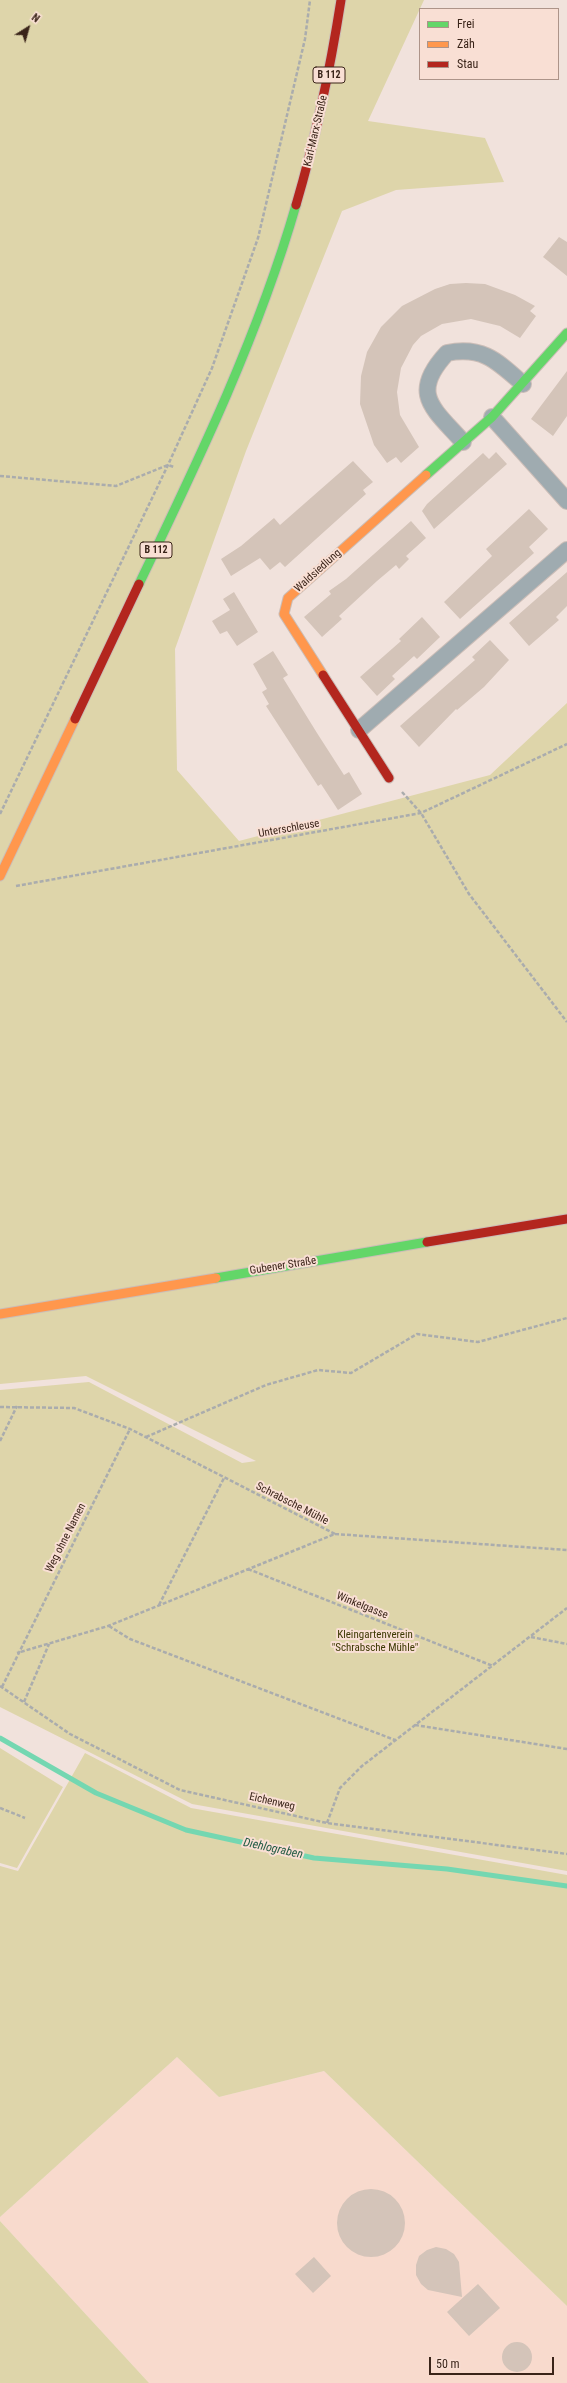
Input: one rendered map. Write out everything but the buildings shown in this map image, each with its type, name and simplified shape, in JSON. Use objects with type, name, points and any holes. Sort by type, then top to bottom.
[{"type":"main road","name":"Karl-Marx-Straße","points":[[0,876],[193,474],[270,287],[295,215],[336,43],[341,0]]},
{"type":"main road","name":"Waldsiedlung","points":[[389,778],[284,614],[288,598],[492,417],[567,333]]},
{"type":"main road","name":"Gubener Straße","points":[[0,1314],[567,1219]]},
{"type":"street","points":[[463,442],[434,409],[428,397],[426,387],[431,374],[447,352],[465,350],[482,354],[499,363],[523,384]]},
{"type":"street","points":[[492,417],[567,501]]},
{"type":"street","points":[[359,730],[567,550]]},
{"type":"path","points":[[0,814],[168,464],[212,368],[258,238],[305,38],[310,0]]},
{"type":"path","points":[[0,476],[116,486],[153,471]]},
{"type":"path","name":"Unterschleuse","points":[[8,888],[421,813],[567,744]]},
{"type":"path","points":[[389,778],[421,813],[469,894],[567,1022]]},
{"type":"path","points":[[145,1437],[266,1385],[318,1370],[351,1373],[417,1334],[478,1342],[567,1318]]},
{"type":"path","points":[[0,1441],[17,1406]]},
{"type":"path","name":"Schrabsche Mühle","points":[[0,1407],[17,1406],[74,1408],[130,1429],[334,1534]]},
{"type":"path","name":"Weg ohne Namen","points":[[1,1687],[130,1429]]},
{"type":"path","points":[[159,1605],[224,1478]]},
{"type":"path","points":[[334,1534],[567,1550]]},
{"type":"path","name":"Schrabsche Mühle","points":[[17,1654],[108,1626],[334,1534]]},
{"type":"path","name":"Winkelgasse","points":[[248,1569],[493,1666]]},
{"type":"path","points":[[327,1823],[340,1788],[362,1766],[567,1608]]},
{"type":"path","points":[[108,1626],[130,1639],[395,1740]]},
{"type":"path","points":[[530,1637],[567,1644]]},
{"type":"path","points":[[24,1702],[49,1644]]},
{"type":"path","name":"Eichenweg","points":[[1,1687],[70,1734],[180,1790],[327,1823],[567,1854]]},
{"type":"path","points":[[415,1725],[567,1749]]},
{"type":"path","points":[[0,1808],[25,1818]]},
{"type":"shaded area","points":[[177,2057],[219,2097],[324,2071],[567,2306],[567,2383],[149,2383],[0,2221],[0,2217]]},
{"type":"green space","name":"Kleingartenverein \"Schrabsche Mühle\"","points":[[0,0],[424,0],[368,121],[485,138],[504,182],[396,190],[342,211],[246,451],[175,649],[177,770],[239,841],[490,775],[567,703],[567,1871],[192,1804],[0,1707],[0,1390],[89,1382],[242,1463],[256,1461],[86,1376],[0,1384]]},
{"type":"green space","points":[[0,1748],[63,1787],[17,1868],[0,1863]]},
{"type":"green space","points":[[85,1753],[191,1808],[567,1875],[567,2306],[324,2071],[219,2097],[177,2057],[0,2217],[0,1866],[18,1871]]},
{"type":"green space","points":[[0,2221],[149,2383],[0,2383]]},
{"type":"waterway","name":"Diehlograben","points":[[0,1738],[96,1793],[186,1830],[314,1858],[447,1869],[567,1886]]},
{"type":"traffic: fast","points":[[139,584],[205,445],[245,350],[264,303],[296,205]]},
{"type":"traffic: fast","points":[[426,475],[492,417],[567,333]]},
{"type":"traffic: fast","points":[[216,1278],[427,1242]]},
{"type":"traffic: slow","points":[[323,675],[284,614],[288,598],[426,475]]},
{"type":"traffic: slow","points":[[0,876],[75,719]]},
{"type":"traffic: slow","points":[[0,1314],[216,1278]]},
{"type":"traffic: jam","points":[[296,205],[322,103],[341,0]]},
{"type":"traffic: jam","points":[[75,719],[139,584]]},
{"type":"traffic: jam","points":[[323,675],[389,778]]},
{"type":"traffic: jam","points":[[427,1242],[567,1219]]}]
